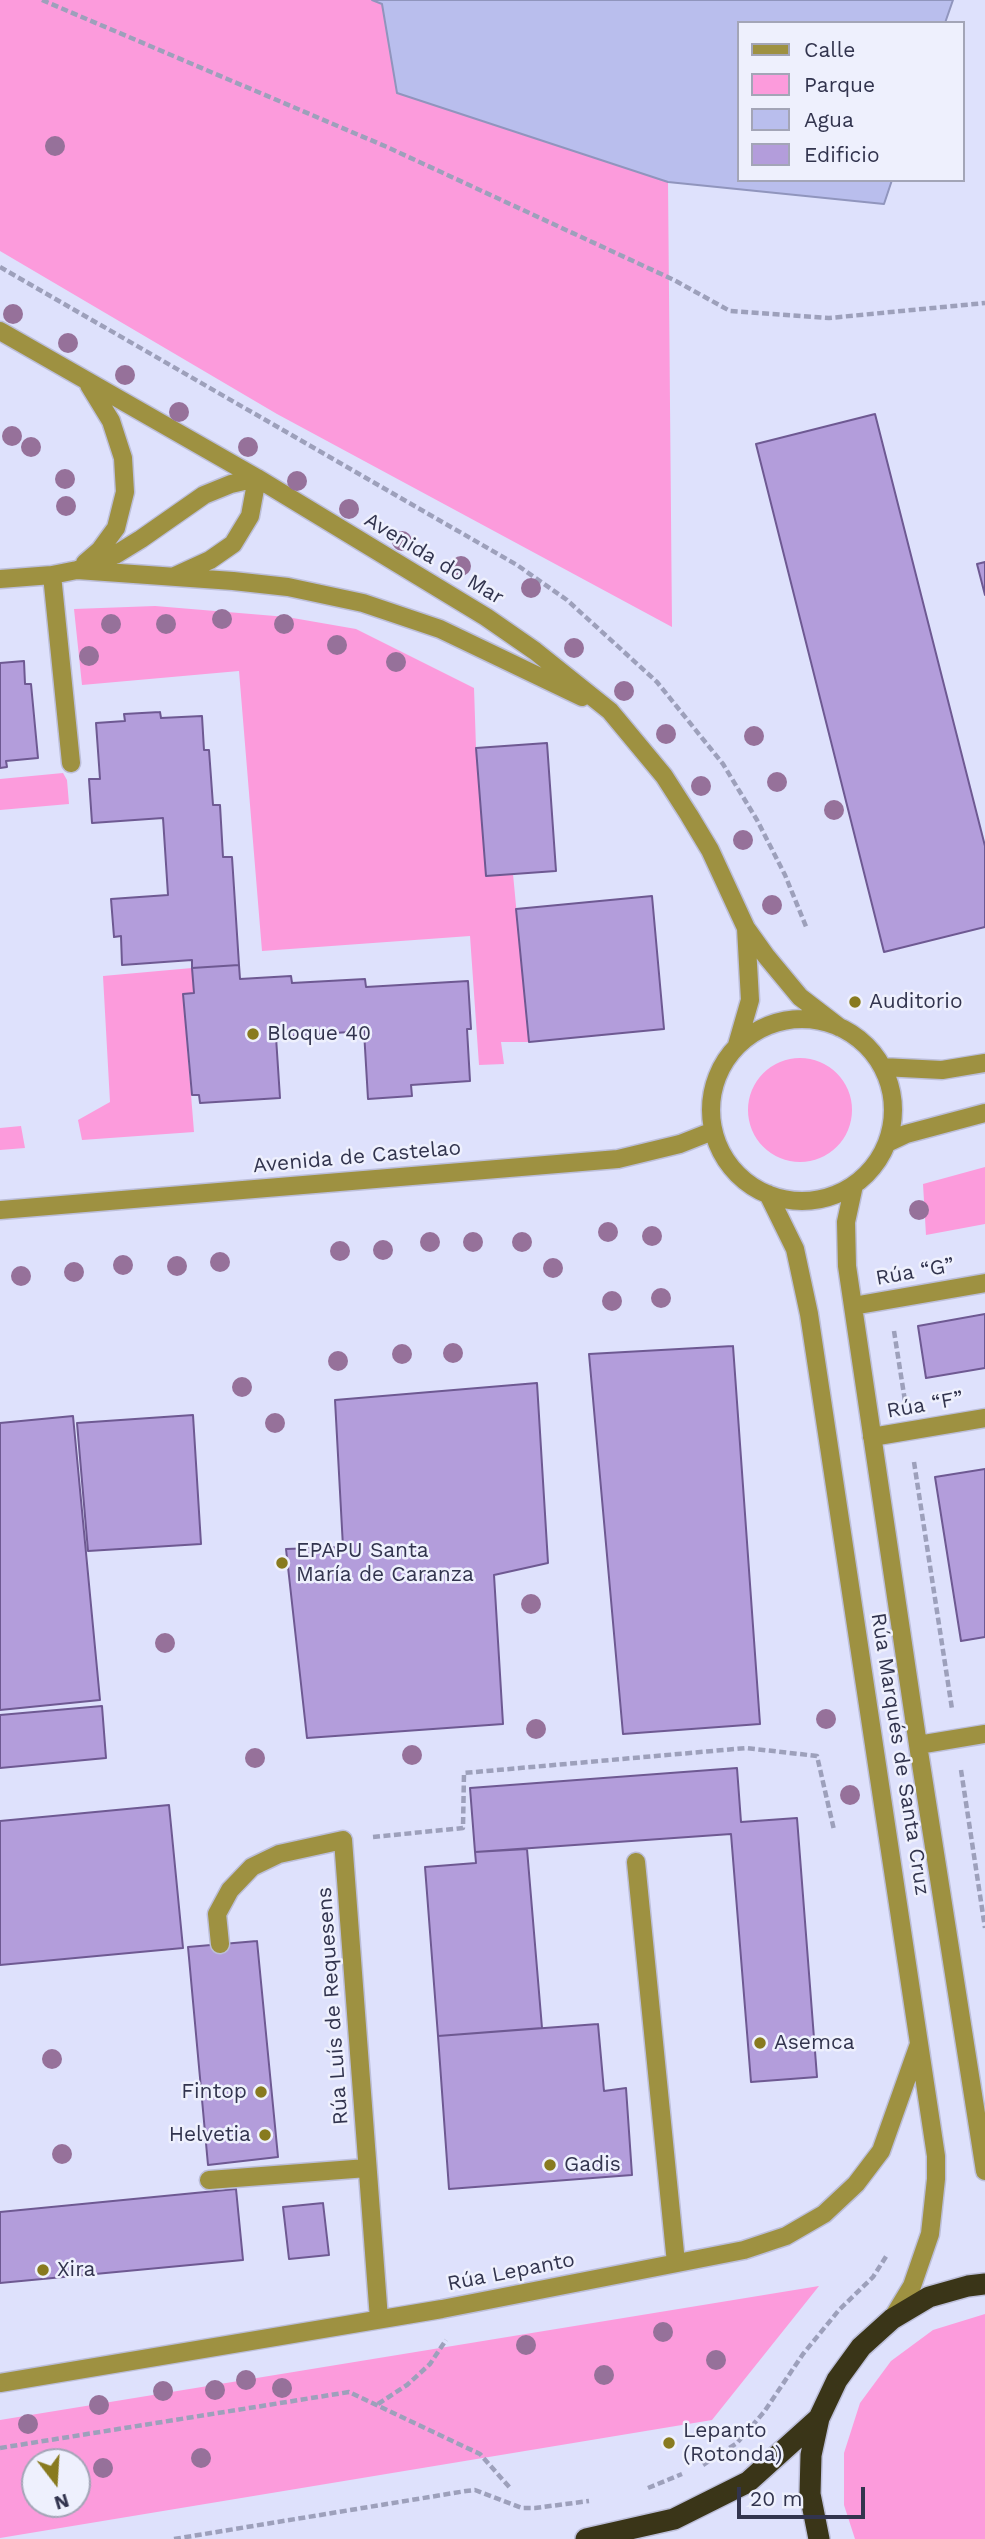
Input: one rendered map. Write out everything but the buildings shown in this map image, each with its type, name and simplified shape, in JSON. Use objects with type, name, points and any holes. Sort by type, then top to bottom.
[{"type":"highway","points":[[819,2539],[810,2494],[811,2455],[819,2418],[837,2380],[861,2347],[892,2319],[929,2297],[985,2284]]},
{"type":"highway","points":[[586,2539],[674,2519],[748,2482],[819,2418]]},
{"type":"street","name":"Avenida do Mar","points":[[0,331],[257,478],[486,617],[535,650],[610,711],[664,776],[689,815],[746,928],[766,956],[800,997],[839,1027]]},
{"type":"street","points":[[77,570],[100,550],[116,528],[125,492],[123,458],[111,421],[89,383]]},
{"type":"street","points":[[0,579],[77,570],[115,555],[141,540],[204,495],[231,484],[257,478],[250,516],[233,544],[210,560],[171,578]]},
{"type":"street","points":[[77,570],[288,587],[363,603],[440,629],[610,711]]},
{"type":"street","points":[[51,575],[71,763]]},
{"type":"street","name":"Avenida do Mar","points":[[737,1046],[750,1000],[746,928]]},
{"type":"street","points":[[813,1020],[839,1027],[856,1037],[871,1051],[890,1085],[892,1124],[887,1143],[879,1159],[854,1185],[834,1195],[814,1200],[790,1201],[768,1194],[749,1184],[733,1170],[721,1152],[713,1131],[711,1109],[714,1086],[723,1064],[737,1046],[759,1030],[786,1021],[813,1020]]},
{"type":"street","points":[[882,1067],[943,1070],[985,1063]]},
{"type":"street","points":[[887,1143],[906,1134],[985,1113]]},
{"type":"street","name":"Avenida de Castelao","points":[[0,1210],[618,1159],[680,1144],[713,1131]]},
{"type":"street","name":"Rúa Marqués de Santa Cruz","points":[[854,1185],[845,1241],[853,1306],[918,1745],[976,2070],[985,2171]]},
{"type":"street","name":"Rúa Marqués de Santa Cruz","points":[[768,1194],[795,1249],[807,1300],[921,2041],[936,2156],[935,2199],[930,2234],[912,2286],[892,2319]]},
{"type":"street","name":"Rúa “G”","points":[[853,1306],[985,1283]]},
{"type":"street","name":"Rúa “F”","points":[[872,1437],[985,1418]]},
{"type":"street","points":[[918,1745],[985,1734]]},
{"type":"street","points":[[220,1944],[217,1914],[230,1891],[252,1867],[279,1854],[343,1840]]},
{"type":"street","name":"Rúa Luís de Requesens","points":[[343,1840],[379,2319]]},
{"type":"street","points":[[636,1862],[677,2263]]},
{"type":"street","name":"Rúa Lepanto","points":[[0,2383],[379,2319],[744,2250],[786,2236],[824,2214],[856,2184],[881,2151],[921,2041]]},
{"type":"street","points":[[209,2180],[367,2168]]},
{"type":"path","points":[[42,0],[387,147],[674,280],[730,311],[828,318],[985,303]]},
{"type":"path","points":[[889,1300],[985,1928]]},
{"type":"path","points":[[343,1840],[463,1828],[464,1773],[746,1748],[817,1756],[834,1830]]},
{"type":"path","points":[[703,2465],[737,2443],[764,2412],[803,2354],[839,2310],[873,2277],[892,2246]]},
{"type":"path","points":[[378,2404],[407,2385],[430,2364],[449,2336]]},
{"type":"path","points":[[0,2448],[349,2392],[480,2454],[511,2490]]},
{"type":"path","points":[[640,2490],[665,2483],[690,2471]]},
{"type":"path","points":[[174,2539],[475,2490],[522,2508],[591,2501]]},
{"type":"green space","points":[[0,0],[372,0],[382,3],[397,93],[668,182],[672,627],[277,414],[0,251]]},
{"type":"green space","points":[[155,606],[287,617],[356,629],[474,688],[486,876],[513,874],[529,1042],[501,1042],[504,1064],[479,1065],[470,936],[262,951],[239,671],[82,685],[74,609]]},
{"type":"green space","points":[[63,773],[67,780],[69,804],[0,810],[0,779]]},
{"type":"green space","points":[[192,968],[194,993],[183,995],[194,1132],[82,1140],[78,1120],[110,1102],[103,976]]},
{"type":"green space","points":[[800,1058],[820,1062],[837,1073],[848,1090],[852,1110],[848,1130],[837,1147],[820,1158],[800,1162],[780,1158],[763,1147],[752,1130],[748,1110],[752,1090],[763,1073],[780,1062]]},
{"type":"green space","points":[[21,1126],[25,1148],[0,1150],[0,1128]]},
{"type":"green space","points":[[985,1167],[985,1224],[926,1235],[923,1184]]},
{"type":"green space","points":[[819,2286],[712,2420],[0,2538],[0,2420]]},
{"type":"green space","points":[[985,2314],[985,2539],[855,2539],[844,2505],[844,2453],[860,2403],[891,2361],[933,2330]]},
{"type":"water","points":[[372,0],[953,0],[946,21],[736,21],[736,182],[891,182],[884,204],[668,182],[397,93],[382,4]]},
{"type":"place","name":"Auditorio","points":[[855,1002]]},
{"type":"place","name":"Bloque 40","points":[[253,1034]]},
{"type":"place","name":"EPAPU Santa María de Caranza","points":[[282,1563]]},
{"type":"place","name":"Asemca","points":[[760,2043]]},
{"type":"place","name":"Fintop","points":[[261,2092]]},
{"type":"place","name":"Helvetia","points":[[265,2135]]},
{"type":"place","name":"Gadis","points":[[550,2165]]},
{"type":"place","name":"Xira","points":[[43,2270]]},
{"type":"place","name":"Lepanto (Rotonda)","points":[[669,2443]]}]
